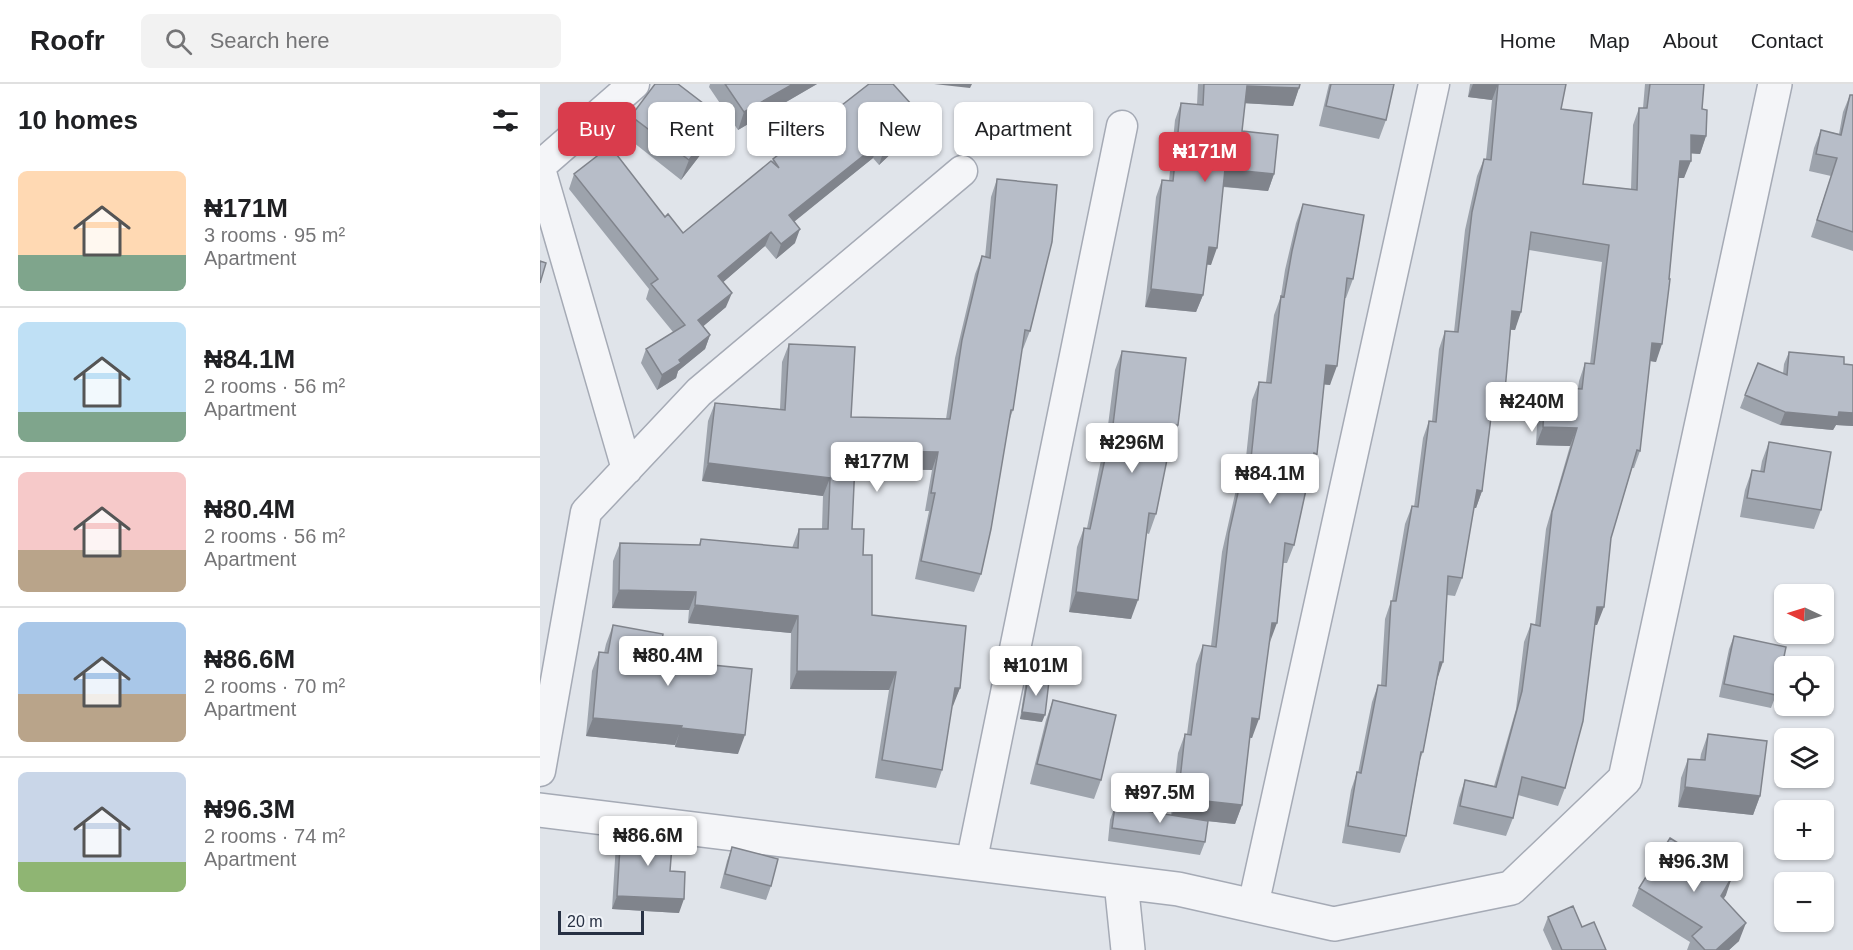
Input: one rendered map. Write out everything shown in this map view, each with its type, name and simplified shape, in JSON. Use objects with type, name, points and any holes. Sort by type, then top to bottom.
[{"type":"street","points":[[627,469],[540,167],[634,84]]},
{"type":"street","points":[[1253,906],[1434,84]]},
{"type":"street","points":[[540,810],[1178,889],[1334,924],[1511,888],[1625,779],[1775,84]]},
{"type":"street","points":[[971,864],[1122,126]]},
{"type":"street","points":[[540,771],[585,512],[699,393],[962,171]]},
{"type":"street","points":[[1121,882],[1128,950]]},
{"type":"building","points":[[655,84],[678,84],[701,102],[648,102],[648,129],[636,120],[636,109]]},
{"type":"building","points":[[725,84],[793,84],[762,102],[747,102],[747,110],[744,112]]},
{"type":"building","points":[[869,84],[893,84],[909,102],[858,102],[858,156],[863,156],[789,215],[800,229],[781,244],[771,232],[718,276],[732,293],[698,320],[710,335],[679,360],[681,363],[662,375],[646,349],[685,325],[651,284],[658,279],[574,174],[597,156],[618,156],[665,217],[668,214],[683,233],[771,161],[779,168],[773,159],[777,156],[846,156],[846,102]]},
{"type":"building","points":[[1204,84],[1300,84],[1299,88],[1247,86],[1242,131],[1278,135],[1274,174],[1225,169],[1217,248],[1209,247],[1203,295],[1151,289],[1162,180],[1173,181],[1181,103],[1203,105]]},
{"type":"building","points":[[1331,84],[1394,84],[1386,120],[1326,106]]},
{"type":"building","points":[[1498,84],[1566,84],[1561,109],[1592,113],[1583,184],[1637,190],[1639,108],[1647,108],[1650,84],[1704,84],[1702,109],[1707,110],[1706,136],[1691,135],[1691,161],[1680,161],[1662,344],[1652,343],[1640,451],[1637,450],[1611,538],[1604,607],[1597,607],[1583,721],[1565,788],[1522,777],[1513,818],[1460,806],[1465,780],[1496,787],[1522,691],[1531,624],[1540,626],[1552,512],[1577,428],[1543,427],[1545,387],[1582,389],[1585,363],[1594,364],[1609,245],[1531,232],[1521,312],[1512,311],[1504,402],[1493,401],[1482,491],[1477,490],[1462,578],[1448,576],[1443,662],[1440,662],[1406,836],[1348,826],[1357,772],[1361,773],[1378,685],[1386,686],[1391,601],[1396,601],[1412,506],[1418,507],[1429,421],[1436,422],[1445,331],[1458,332],[1472,212],[1484,159],[1491,160]]},
{"type":"building","points":[[1850,95],[1853,95],[1853,232],[1817,220],[1837,158],[1816,154],[1821,130],[1841,135]]},
{"type":"building","points":[[997,179],[1057,185],[1052,242],[1030,331],[1025,330],[1013,410],[1011,410],[981,574],[921,561],[935,493],[931,493],[938,452],[884,451],[884,464],[855,463],[852,529],[864,529],[863,555],[872,555],[872,615],[966,626],[960,688],[955,688],[942,770],[882,760],[896,672],[797,671],[798,616],[695,605],[696,592],[619,590],[620,543],[700,545],[701,539],[798,548],[799,529],[828,529],[830,478],[708,463],[715,403],[785,410],[789,344],[855,347],[851,417],[950,419],[962,340],[982,256],[990,258]]},
{"type":"building","points":[[1303,204],[1364,215],[1353,279],[1347,278],[1337,366],[1326,365],[1317,454],[1314,453],[1294,545],[1285,543],[1277,623],[1272,623],[1259,719],[1252,718],[1242,805],[1178,798],[1185,734],[1191,735],[1203,645],[1216,647],[1229,533],[1244,466],[1250,468],[1259,382],[1271,383],[1281,296],[1284,297]]},
{"type":"building","points":[[540,261],[546,263],[540,283]]},
{"type":"building","points":[[1122,351],[1186,358],[1178,425],[1174,425],[1156,514],[1149,513],[1138,600],[1076,592],[1084,528],[1090,529],[1109,440],[1111,441]]},
{"type":"building","points":[[1789,352],[1844,357],[1844,364],[1853,365],[1853,413],[1839,412],[1838,417],[1785,412],[1745,395],[1758,363],[1787,375]]},
{"type":"building","points":[[1769,442],[1831,452],[1821,510],[1747,498],[1752,470],[1764,472]]},
{"type":"building","points":[[613,625],[663,634],[659,658],[662,660],[752,669],[745,735],[681,728],[682,726],[593,718],[599,652],[608,653]]},
{"type":"building","points":[[1734,636],[1786,647],[1784,656],[1774,656],[1774,695],[1724,684]]},
{"type":"building","points":[[1028,678],[1049,681],[1045,715],[1022,712]]},
{"type":"building","points":[[1053,700],[1116,715],[1101,780],[1037,764]]},
{"type":"building","points":[[1708,734],[1767,741],[1760,796],[1685,787],[1688,759],[1705,760]]},
{"type":"building","points":[[1115,806],[1208,821],[1205,842],[1112,828]]},
{"type":"building","points":[[621,830],[673,833],[670,871],[685,872],[684,899],[617,896]]},
{"type":"building","points":[[1670,838],[1732,877],[1721,896],[1746,923],[1716,950],[1705,950],[1692,936],[1702,927],[1639,888]]},
{"type":"building","points":[[732,847],[778,859],[771,886],[725,874]]},
{"type":"building","points":[[1573,906],[1582,927],[1594,922],[1606,950],[1562,950],[1548,917]]}]
